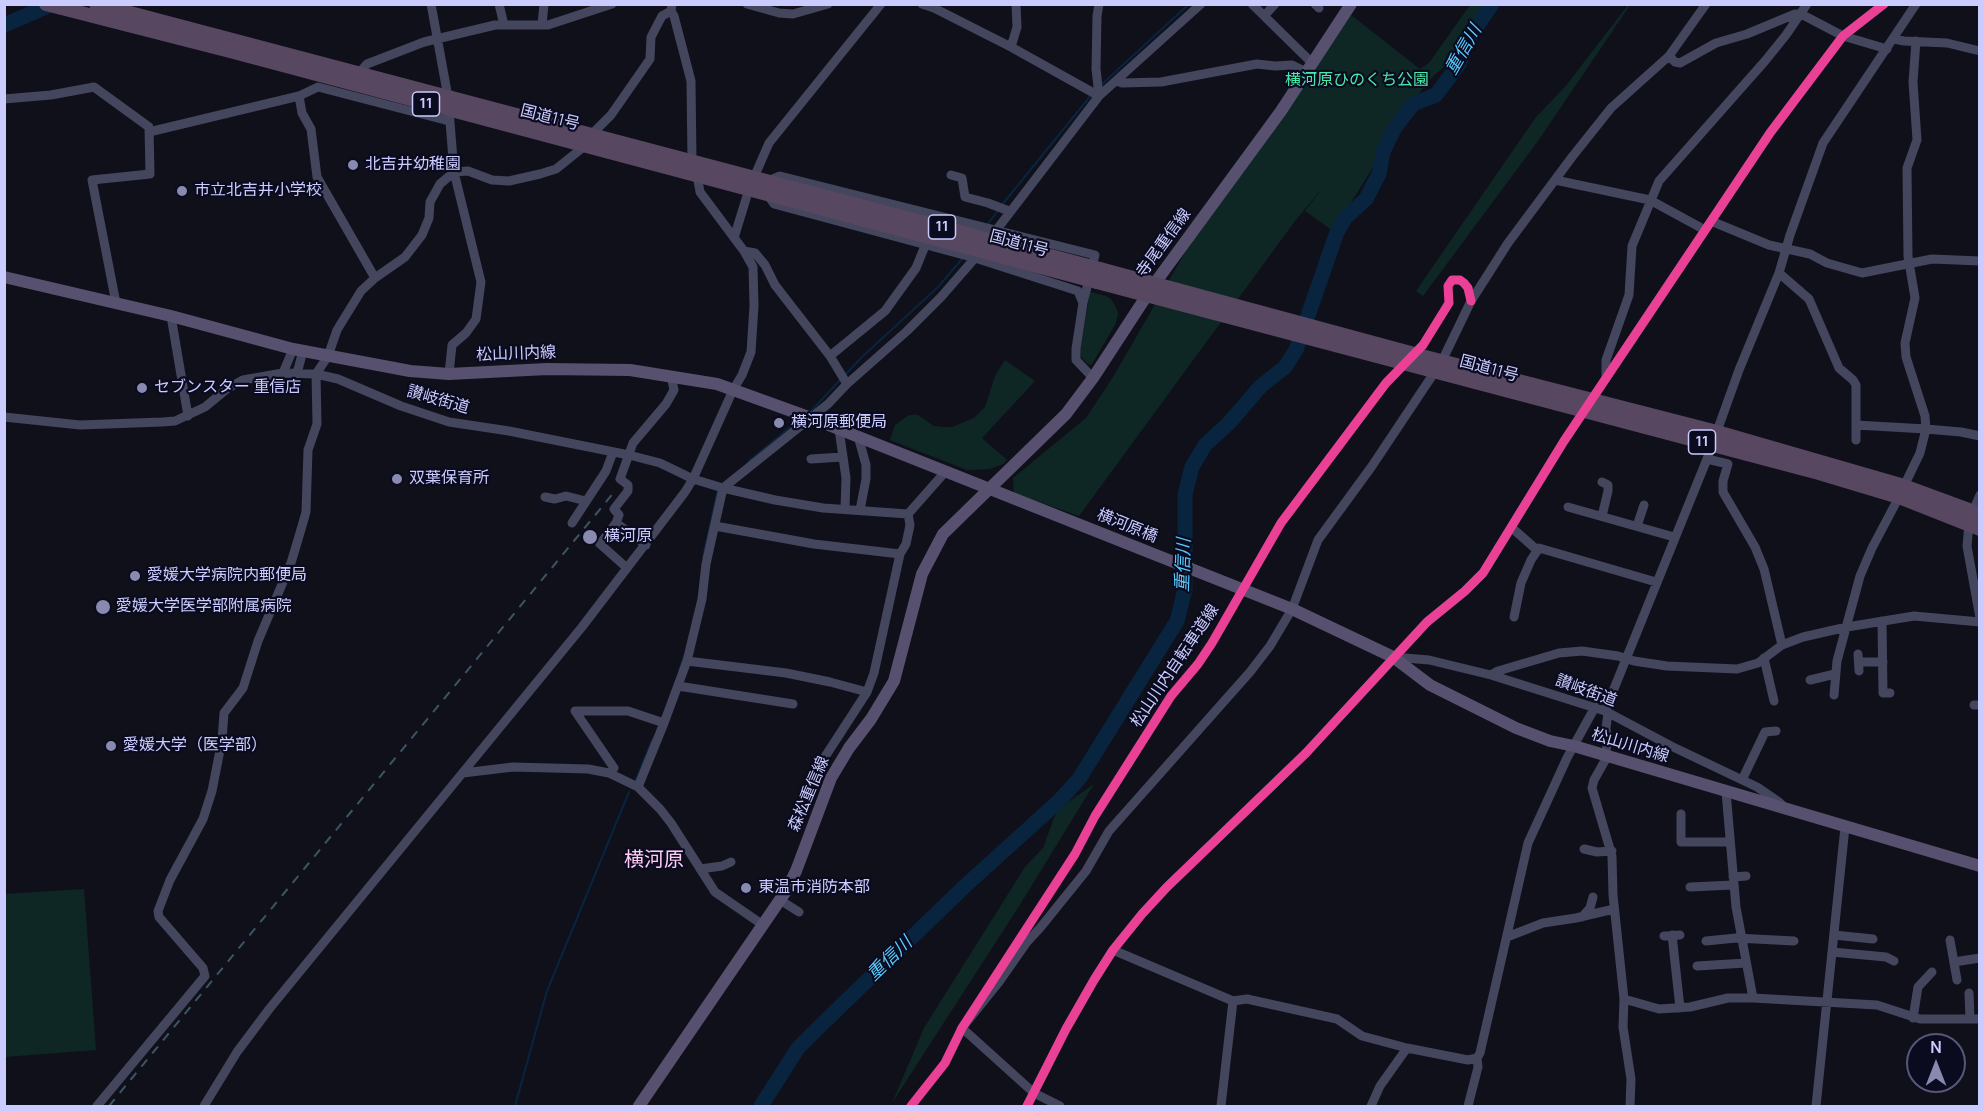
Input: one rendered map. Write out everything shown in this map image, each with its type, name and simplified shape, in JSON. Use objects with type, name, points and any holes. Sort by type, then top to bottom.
[{"type":"highway","name":"国道11号","points":[[46,4],[449,109],[692,160],[768,188],[1151,288],[1431,365],[1583,412],[1714,439]]},
{"type":"highway","name":"国道11号","points":[[96,4],[359,73],[449,109]]},
{"type":"highway","name":"国道11号","points":[[588,140],[697,175],[751,183]]},
{"type":"highway","name":"国道11号","points":[[1431,365],[1593,399],[1714,439],[1901,492],[1975,519]]},
{"type":"main road","name":"寺尾重信線","points":[[989,489],[1066,414],[1093,378],[1151,288],[1281,111],[1351,4]]},
{"type":"main road","name":"松山川内線","points":[[4,276],[171,316],[298,350],[410,371],[449,374],[576,369],[630,370],[717,384],[858,436],[1017,499]]},
{"type":"main road","name":"森松重信線","points":[[639,1107],[780,900],[796,871],[831,778],[894,681],[922,573],[929,559],[943,534],[989,489]]},
{"type":"main road","name":"横河原橋","points":[[1017,499],[1292,609]]},
{"type":"main road","name":"松山川内線","points":[[1292,609],[1393,657],[1431,685],[1483,712],[1550,741],[1574,746],[1980,866]]},
{"type":"street","points":[[431,4],[449,109],[454,172],[481,282],[476,319],[466,333],[452,345],[449,374]]},
{"type":"street","points":[[499,4],[504,25]]},
{"type":"street","points":[[542,25],[544,4]]},
{"type":"street","points":[[359,73],[367,64],[424,42],[495,25],[542,25],[580,16],[612,4]]},
{"type":"street","points":[[747,4],[779,13],[793,14],[828,4]]},
{"type":"street","points":[[734,238],[751,183],[769,143],[881,4]]},
{"type":"street","points":[[921,4],[934,8],[1011,47],[1099,96]]},
{"type":"street","points":[[1011,47],[1017,27],[1016,4]]},
{"type":"street","points":[[1099,96],[1096,69],[1097,15],[1100,4]]},
{"type":"street","points":[[638,787],[687,661],[702,598],[721,487],[811,418],[907,332],[975,258],[1099,96],[1201,4]]},
{"type":"street","points":[[1252,4],[1265,15],[1309,68]]},
{"type":"street","points":[[1265,15],[1275,4]]},
{"type":"street","points":[[1060,1107],[1034,1093],[962,1028],[999,982],[1026,942],[1086,871],[1110,831],[1250,672],[1279,632],[1292,609],[1318,540],[1372,466],[1492,266],[1611,108],[1668,56],[1706,4]]},
{"type":"street","points":[[1606,379],[1606,360],[1629,295],[1630,252],[1659,181],[1765,61],[1807,4]]},
{"type":"street","points":[[1027,1107],[1066,1029],[1113,950],[1167,887],[1306,753],[1426,622],[1479,578],[1583,412],[1770,133],[1844,36],[1884,4]]},
{"type":"street","points":[[1630,1107],[1631,1079],[1623,1028],[1624,999],[1613,908],[1612,850],[1603,828],[1592,788],[1606,756],[1607,712],[1656,582],[1707,459],[1779,273],[1819,153],[1828,134],[1916,4]]},
{"type":"street","points":[[97,1107],[205,976],[203,968],[159,917],[158,911],[170,880],[203,819],[220,751],[224,713],[243,688],[258,641],[291,563],[306,512],[308,450],[317,424],[316,374],[328,356],[341,323],[362,291],[375,278],[405,256],[422,235],[429,218],[430,202],[440,184],[454,172],[468,171],[492,180],[509,181],[556,169],[588,140],[611,115],[651,59],[651,37],[662,16],[671,8],[691,81],[692,160]]},
{"type":"street","points":[[1668,56],[1680,63],[1716,43],[1747,34],[1789,15],[1801,14],[1844,36],[1887,49]]},
{"type":"street","points":[[1894,39],[1962,45],[1980,51]]},
{"type":"street","points":[[1834,695],[1835,674],[1860,576],[1920,453],[1926,429],[1925,416],[1905,357],[1906,335],[1915,298],[1908,264],[1907,168],[1917,140],[1913,82],[1916,41]]},
{"type":"street","points":[[1116,81],[1122,83],[1161,82],[1257,64],[1309,68]]},
{"type":"street","points":[[4,99],[51,95],[94,87],[149,127],[150,174],[93,180],[116,303]]},
{"type":"street","points":[[149,132],[299,96],[318,87],[449,109]]},
{"type":"street","points":[[299,96],[302,113],[311,129],[317,177],[375,278]]},
{"type":"street","points":[[204,1107],[237,1052],[270,1008],[582,627],[646,545],[693,478],[751,352],[754,306],[753,267],[744,251],[700,192],[697,175]]},
{"type":"street","points":[[951,175],[962,178],[965,197],[1009,212]]},
{"type":"street","points":[[1083,303],[1078,291],[975,258],[774,204],[768,188],[780,176],[1095,255],[1079,323],[1076,360],[1093,378]]},
{"type":"street","points":[[1555,180],[1650,200],[1705,230]]},
{"type":"street","points":[[830,356],[885,311],[916,268],[937,216]]},
{"type":"street","points":[[1711,221],[1769,245],[1810,254],[1827,263],[1862,273],[1940,258],[1980,261]]},
{"type":"street","points":[[744,251],[755,253],[765,265],[775,285],[830,356],[848,384]]},
{"type":"street","points":[[1779,273],[1809,299],[1839,368],[1856,385],[1856,440]]},
{"type":"street","points":[[171,316],[188,416]]},
{"type":"street","points":[[297,373],[298,350]]},
{"type":"street","points":[[283,373],[298,350]]},
{"type":"street","name":"讃岐街道","points":[[4,417],[80,425],[162,423],[188,416],[205,407],[228,388],[243,380],[283,373],[316,374],[338,379],[401,406],[449,422],[629,455],[660,463],[693,478],[721,487],[775,501],[823,508],[908,514]]},
{"type":"street","points":[[620,479],[633,443],[666,404],[674,390],[671,376]]},
{"type":"street","points":[[1856,425],[1961,432],[1980,436]]},
{"type":"street","points":[[839,429],[846,478],[844,509]]},
{"type":"street","points":[[858,436],[866,465],[866,479],[860,510]]},
{"type":"street","points":[[572,523],[606,471],[613,452]]},
{"type":"street","points":[[811,459],[842,457]]},
{"type":"street","points":[[1707,459],[1728,464],[1723,481],[1723,492],[1755,547],[1764,568],[1782,645]]},
{"type":"street","points":[[606,471],[628,485],[628,491],[614,509],[619,515],[616,523],[600,544],[627,568]]},
{"type":"street","points":[[819,766],[867,692],[880,650],[900,554],[906,544],[910,525],[908,514],[946,471]]},
{"type":"street","points":[[1602,482],[1608,485],[1602,516]]},
{"type":"street","points":[[1491,675],[1497,671],[1559,653],[1582,651],[1667,666],[1746,668],[1782,645],[1803,637],[1847,627],[1914,616],[1980,620],[1967,546],[1980,495]]},
{"type":"street","points":[[545,497],[555,499],[566,496],[586,501]]},
{"type":"street","points":[[1637,526],[1644,505]]},
{"type":"street","points":[[1569,506],[1674,537]]},
{"type":"street","points":[[616,523],[646,545]]},
{"type":"street","points":[[715,526],[813,544],[900,554]]},
{"type":"street","points":[[1512,528],[1537,550]]},
{"type":"street","points":[[1537,550],[1539,548],[1656,582]]},
{"type":"street","points":[[1514,617],[1521,583],[1537,550]]},
{"type":"street","points":[[1882,621],[1883,693],[1890,693]]},
{"type":"street","name":"讃岐街道","points":[[1393,657],[1430,660],[1491,675],[1607,712],[1742,780],[1769,795],[1785,809]]},
{"type":"street","points":[[1764,658],[1767,691],[1774,701]]},
{"type":"street","points":[[687,661],[786,674],[867,692]]},
{"type":"street","points":[[1859,662],[1882,662]]},
{"type":"street","points":[[1810,680],[1835,674]]},
{"type":"street","points":[[678,686],[793,704]]},
{"type":"street","points":[[1468,1107],[1478,1067],[1477,1058],[1528,843],[1594,707]]},
{"type":"street","points":[[609,773],[614,768],[575,711],[628,711],[662,722]]},
{"type":"street","points":[[1742,780],[1765,732],[1776,731]]},
{"type":"street","points":[[463,773],[533,766],[588,769],[609,773],[638,787],[660,809],[719,896],[764,925]]},
{"type":"street","points":[[1726,792],[1733,881],[1753,998]]},
{"type":"street","points":[[1680,814],[1681,842],[1729,842]]},
{"type":"street","points":[[1816,1107],[1845,827]]},
{"type":"street","points":[[1584,849],[1597,852],[1612,850]]},
{"type":"street","points":[[700,869],[731,862]]},
{"type":"street","points":[[1690,887],[1733,881],[1746,876]]},
{"type":"street","points":[[1582,917],[1590,908],[1593,897]]},
{"type":"street","points":[[780,900],[799,912]]},
{"type":"street","points":[[1507,937],[1543,923],[1582,917],[1613,908]]},
{"type":"street","points":[[1834,935],[1872,939]]},
{"type":"street","points":[[1672,936],[1680,1008]]},
{"type":"street","points":[[1706,941],[1742,939],[1794,941]]},
{"type":"street","points":[[1950,940],[1957,980]]},
{"type":"street","points":[[1113,950],[1233,1001],[1246,999],[1337,1019],[1362,1036],[1407,1048],[1468,1060],[1477,1058]]},
{"type":"street","points":[[1832,952],[1886,957],[1893,961]]},
{"type":"street","points":[[1954,962],[1980,958]]},
{"type":"street","points":[[1697,966],[1746,963]]},
{"type":"street","points":[[1914,1018],[1918,987],[1932,972]]},
{"type":"street","points":[[1624,999],[1650,1008],[1680,1008],[1720,999],[1753,998],[1827,1002],[1877,1005],[1914,1018],[1931,1020],[1975,1019],[1969,993]]},
{"type":"street","points":[[1221,1107],[1233,1001]]},
{"type":"street","points":[[1371,1107],[1380,1086],[1407,1048]]},
{"type":"green space","name":"横河原ひのくち公園","points":[[1470,5],[1484,5],[1447,64],[1426,83],[1333,231],[1305,211],[1324,186],[1295,221],[1079,516],[1014,493],[1013,478],[1086,418],[1113,377],[1190,244],[1351,15],[1420,69],[1429,63]]},
{"type":"green space","points":[[1630,5],[1538,141],[1423,296],[1416,291],[1536,117],[1565,87]]},
{"type":"green space","points":[[1090,292],[1111,299],[1118,315],[1115,325],[1092,364],[1089,365],[1080,352]]},
{"type":"green space","points":[[1005,360],[1035,381],[982,438],[1007,460],[1003,464],[990,469],[967,470],[890,440],[895,425],[909,415],[918,415],[934,426],[943,427],[952,427],[974,418],[985,407],[995,376]]},
{"type":"green space","points":[[1094,784],[1021,903],[892,1103],[924,1028],[1025,867],[1043,848],[1057,810]]},
{"type":"green space","points":[[84,889],[96,1050],[5,1057],[5,894]]},
{"type":"waterway","points":[[4,25],[53,4]]},
{"type":"waterway","points":[[1100,86],[1189,4]]},
{"type":"waterway","name":"重信川","points":[[761,1106],[798,1048],[965,886],[1060,800],[1079,779],[1177,621],[1185,589],[1185,494],[1192,467],[1205,445],[1229,423],[1260,387],[1285,367],[1296,350],[1337,232],[1345,218],[1366,199],[1379,174],[1383,152],[1394,129],[1413,104],[1436,95],[1459,64],[1471,35],[1492,4]]},
{"type":"waterway","points":[[1001,206],[1092,94]]},
{"type":"waterway","points":[[987,225],[998,211]]},
{"type":"waterway","points":[[845,375],[938,287],[962,259]]},
{"type":"waterway","points":[[810,412],[841,379]]},
{"type":"waterway","points":[[749,461],[800,419]]},
{"type":"waterway","points":[[703,557],[718,489]]},
{"type":"waterway","points":[[679,671],[684,656]]},
{"type":"waterway","points":[[635,782],[652,740]]},
{"type":"waterway","points":[[515,1106],[547,991],[629,792]]},
{"type":"railway","points":[[109,1106],[615,491]]},
{"type":"cycle path","points":[[1027,1106],[1094,980],[1113,950],[1142,914],[1306,753],[1427,622],[1483,573],[1564,441],[1770,133],[1843,36],[1884,4]]},
{"type":"cycle path","name":"松山川内自転車道線","points":[[911,1106],[945,1063],[962,1028],[1075,854],[1095,816],[1171,696],[1212,643],[1281,523],[1386,383],[1423,345],[1449,303],[1448,286],[1452,280],[1460,280],[1464,283],[1468,288],[1471,301]]},
{"type":"place","name":"北吉井幼稚園","points":[[353,165]]},
{"type":"place","name":"市立北吉井小学校","points":[[182,191]]},
{"type":"place","name":"セブンスター 重信店","points":[[142,388]]},
{"type":"place","name":"横河原郵便局","points":[[779,423]]},
{"type":"place","name":"双葉保育所","points":[[397,479]]},
{"type":"place","name":"横河原","points":[[590,537]]},
{"type":"place","name":"愛媛大学病院内郵便局","points":[[135,576]]},
{"type":"place","name":"愛媛大学医学部附属病院","points":[[103,607]]},
{"type":"place","name":"愛媛大学（医学部）","points":[[111,746]]},
{"type":"place","name":"東温市消防本部","points":[[746,888]]},
{"type":"district","name":"横河原","points":[[654,860]]}]
